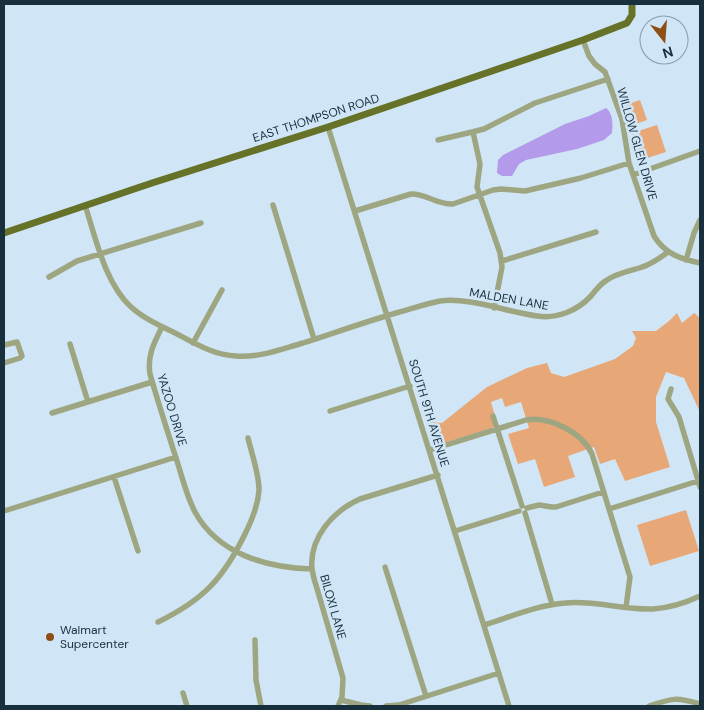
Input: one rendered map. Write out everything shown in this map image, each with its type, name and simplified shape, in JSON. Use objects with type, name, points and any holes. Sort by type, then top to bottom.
[{"type":"main road","name":"EAST THOMPSON ROAD","points":[[4,233],[328,127],[583,40],[627,22],[631,18],[632,4]]},
{"type":"street","name":"WILLOW GLEN DRIVE","points":[[583,40],[589,56],[605,72],[608,79],[622,119],[629,163],[654,234],[661,246],[668,252],[686,260],[700,263]]},
{"type":"street","points":[[438,140],[488,127],[535,103],[608,79]]},
{"type":"street","name":"SOUTH 9TH AVENUE","points":[[328,127],[509,706]]},
{"type":"street","points":[[473,132],[480,164],[477,185],[502,261],[494,308]]},
{"type":"street","points":[[633,175],[700,151]]},
{"type":"street","points":[[355,211],[411,194],[420,195],[438,202],[453,204],[488,191],[501,189],[525,191],[581,178],[629,163]]},
{"type":"street","points":[[273,205],[314,339]]},
{"type":"street","points":[[85,206],[107,272],[113,284],[124,300],[143,317],[162,327]]},
{"type":"street","points":[[686,260],[700,220]]},
{"type":"street","points":[[49,277],[77,261],[201,223]]},
{"type":"street","points":[[502,261],[596,232]]},
{"type":"street","name":"MALDEN LANE","points":[[162,327],[216,353],[244,357],[270,353],[388,316],[449,300],[537,316],[556,316],[584,303],[607,279],[647,266],[668,252]]},
{"type":"street","points":[[194,343],[222,290]]},
{"type":"street","name":"YAZOO DRIVE","points":[[162,327],[150,355],[149,369],[189,498],[201,522],[215,537],[236,552],[265,563],[288,568],[312,569]]},
{"type":"street","points":[[4,345],[17,342],[22,356],[4,363]]},
{"type":"street","points":[[70,344],[88,402]]},
{"type":"street","points":[[52,413],[152,382]]},
{"type":"street","points":[[330,410],[410,386]]},
{"type":"street","points":[[609,509],[699,484],[678,417],[668,399],[672,389]]},
{"type":"street","points":[[493,416],[552,604]]},
{"type":"street","points":[[430,450],[530,419],[544,420],[576,434],[585,442],[590,450],[630,577],[626,607]]},
{"type":"street","points":[[158,622],[177,613],[208,590],[225,570],[236,552],[258,501],[258,477],[248,438]]},
{"type":"street","points":[[4,511],[176,457]]},
{"type":"street","name":"BILOXI LANE","points":[[339,703],[343,689],[342,672],[312,569],[313,555],[319,537],[327,522],[343,508],[360,499],[438,475]]},
{"type":"street","points":[[114,477],[138,551]]},
{"type":"street","points":[[455,531],[539,505],[552,507],[603,492]]},
{"type":"street","points":[[386,567],[426,696]]},
{"type":"street","points":[[484,625],[552,604],[577,602],[652,609],[687,602],[700,596]]},
{"type":"street","points":[[255,640],[256,680],[261,706]]},
{"type":"street","points":[[386,706],[399,704],[499,673]]},
{"type":"street","points":[[183,693],[187,706]]},
{"type":"street","points":[[650,706],[676,698],[700,704]]},
{"type":"street","points":[[339,703],[370,706]]},
{"type":"shaded area","points":[[640,100],[647,120],[633,125],[626,105]]},
{"type":"shaded area","points":[[606,108],[611,116],[612,133],[604,140],[577,149],[526,160],[519,164],[512,176],[502,176],[497,173],[498,160],[503,155],[565,124]]},
{"type":"shaded area","points":[[657,125],[666,152],[641,160],[632,133]]},
{"type":"shaded area","points":[[677,313],[682,323],[694,313],[700,321],[700,412],[684,378],[666,372],[656,397],[656,422],[670,467],[625,481],[615,459],[600,464],[594,447],[568,456],[575,477],[544,487],[535,459],[518,464],[508,434],[529,428],[521,402],[505,407],[502,398],[491,402],[498,426],[444,443],[435,442],[428,422],[442,423],[487,387],[527,368],[547,363],[551,373],[564,377],[615,359],[633,346],[636,338],[632,331],[656,331]]},
{"type":"shaded area","points":[[686,510],[699,551],[650,566],[637,525]]},
{"type":"place","name":"Walmart Supercenter","points":[[50,637]]}]
